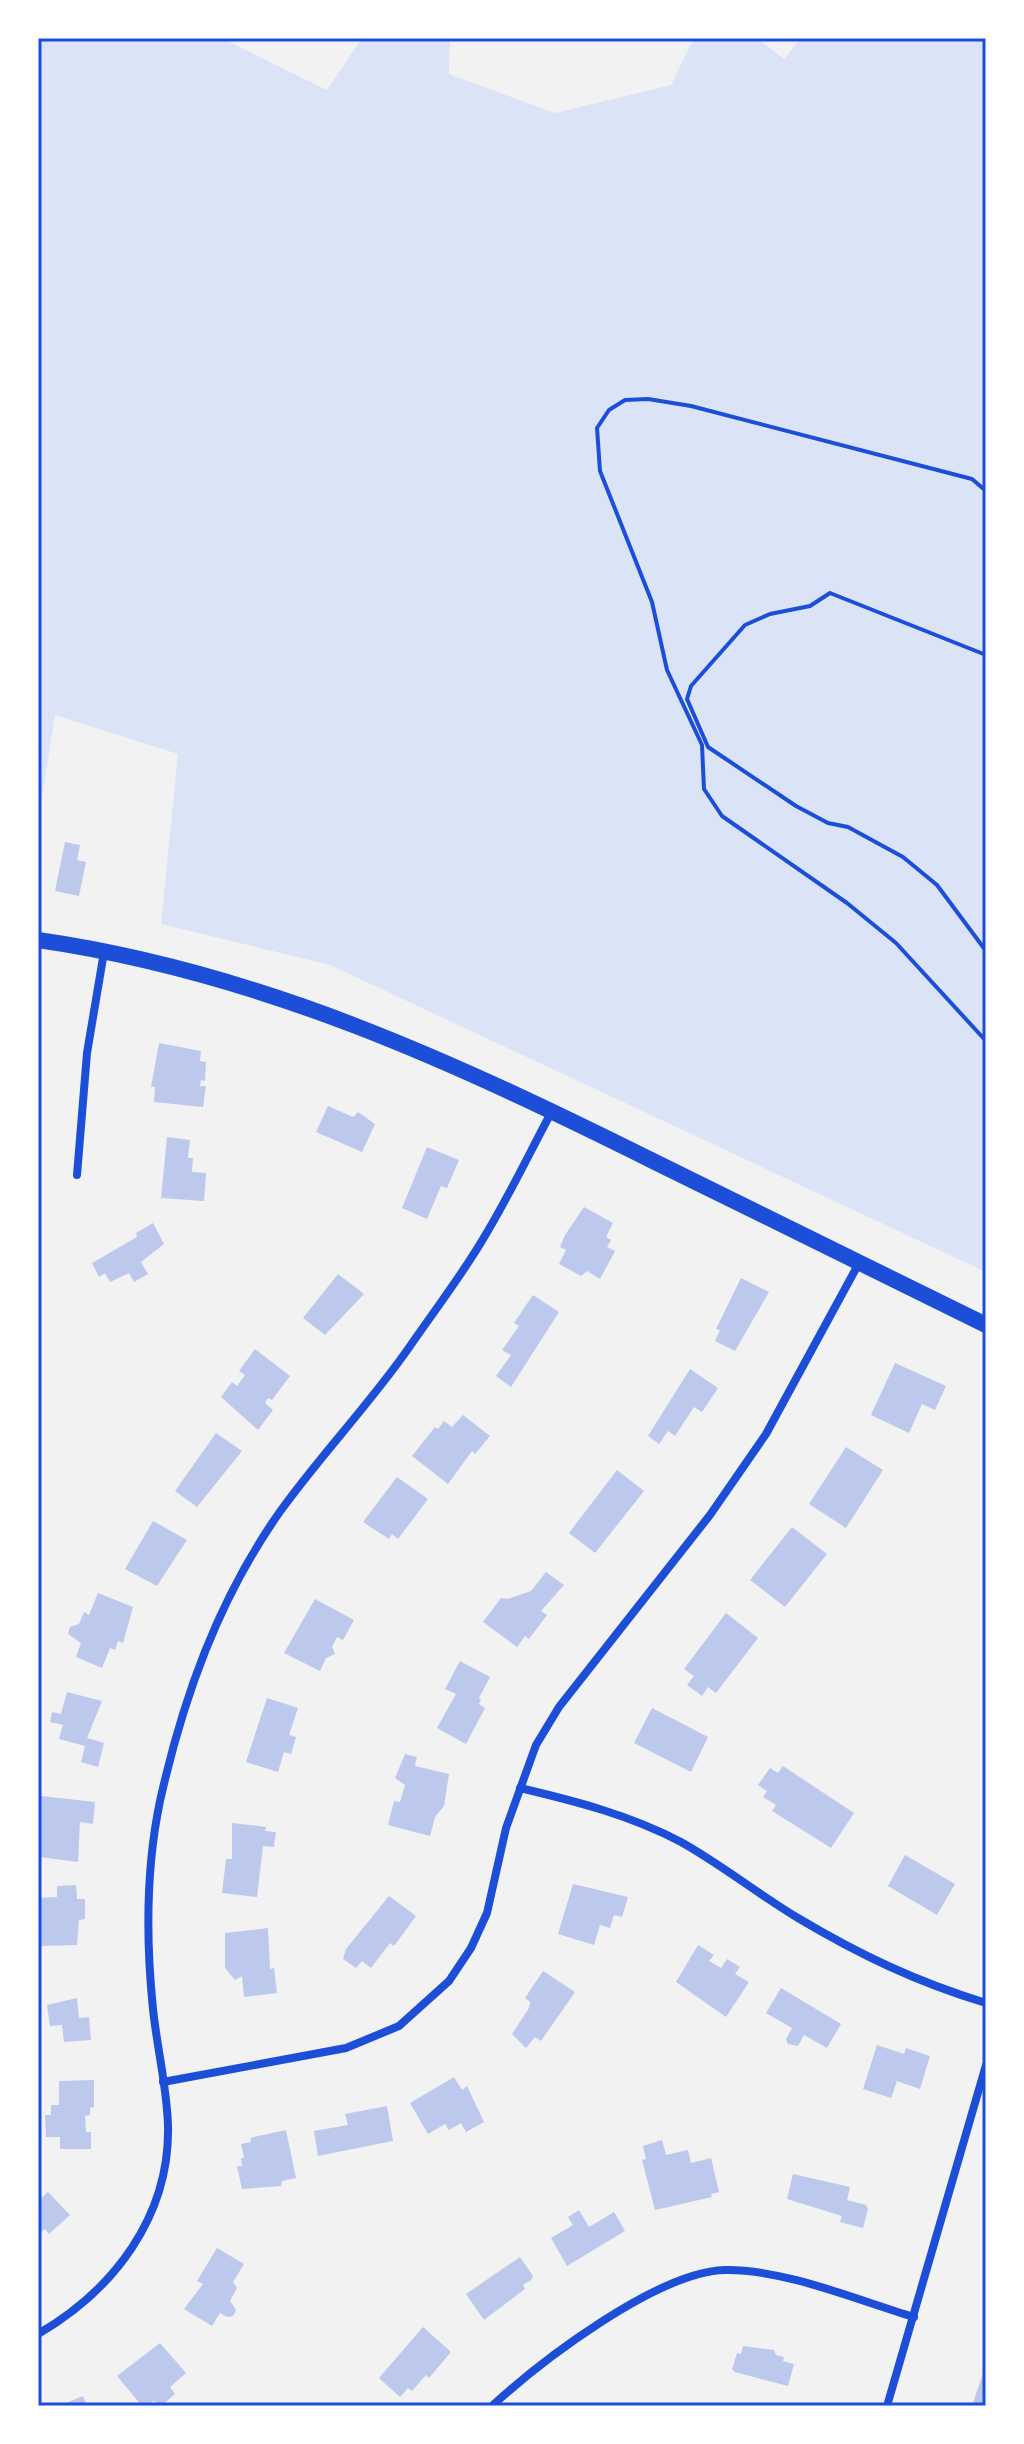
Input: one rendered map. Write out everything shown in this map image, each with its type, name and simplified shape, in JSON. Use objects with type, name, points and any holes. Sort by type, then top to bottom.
[{"type":"main road","points":[[38,940],[104,952],[224,982],[327,1013],[430,1053],[552,1110],[986,1325]]},
{"type":"street","points":[[77,1175],[87,1053],[104,952]]},
{"type":"street","points":[[38,2334],[91,2296],[120,2266],[150,2217],[166,2165],[168,2126],[153,2008],[150,1951],[154,1844],[177,1732],[210,1637],[240,1575],[278,1515],[405,1353],[484,1238],[552,1110]]},
{"type":"street","points":[[163,2082],[346,2048],[399,2026],[426,2005],[449,1981],[478,1934],[520,1788],[536,1745],[559,1707],[710,1515],[766,1434],[859,1263]]},
{"type":"street","points":[[520,1788],[587,1804],[666,1835],[721,1866],[797,1917],[887,1967],[925,1985],[986,2003]]},
{"type":"street","points":[[887,2406],[986,2065]]},
{"type":"street","points":[[492,2406],[528,2373],[581,2337],[668,2284],[709,2272],[742,2271],[778,2277],[914,2317]]},
{"type":"path","points":[[986,491],[972,479],[691,406],[648,399],[625,400],[609,410],[597,428],[600,471],[652,602],[667,670],[702,745],[704,789],[710,802],[722,816],[847,903],[896,943],[986,1041]]},
{"type":"path","points":[[986,655],[830,593],[810,606],[770,614],[745,625],[691,686],[687,699],[708,747],[796,806],[828,823],[848,827],[903,857],[937,885],[986,951]]},
{"type":"shaded area","points":[[38,38],[221,38],[327,90],[362,38],[450,38],[449,74],[555,113],[671,85],[694,38],[757,38],[784,59],[801,38],[986,38],[986,1272],[330,965],[161,924],[178,754],[55,715],[38,822]]},
{"type":"building","points":[[65,842],[80,845],[77,860],[86,862],[79,896],[55,891]]},
{"type":"building","points":[[159,1043],[201,1051],[200,1061],[206,1062],[205,1081],[201,1080],[200,1086],[206,1086],[203,1107],[154,1102],[155,1087],[151,1087]]},
{"type":"building","points":[[328,1106],[353,1117],[358,1112],[375,1124],[362,1152],[316,1132]]},
{"type":"building","points":[[167,1137],[190,1140],[188,1158],[193,1158],[192,1172],[206,1173],[204,1201],[161,1198]]},
{"type":"building","points":[[427,1147],[459,1160],[447,1188],[441,1186],[427,1219],[402,1208]]},
{"type":"building","points":[[584,1207],[613,1223],[606,1237],[611,1240],[607,1247],[615,1251],[600,1279],[587,1271],[581,1276],[559,1264],[566,1250],[560,1247],[565,1235]]},
{"type":"building","points":[[153,1223],[164,1244],[141,1262],[148,1274],[134,1282],[129,1273],[110,1282],[105,1273],[99,1277],[92,1263],[137,1237],[136,1233]]},
{"type":"building","points":[[338,1274],[364,1294],[325,1335],[303,1318]]},
{"type":"building","points":[[741,1278],[769,1292],[735,1351],[715,1341],[720,1330],[716,1329]]},
{"type":"building","points":[[533,1295],[559,1312],[511,1387],[496,1376],[511,1355],[502,1350],[519,1326],[514,1323]]},
{"type":"building","points":[[255,1349],[290,1376],[272,1400],[268,1398],[265,1403],[273,1410],[258,1430],[221,1397],[232,1382],[237,1386],[245,1375],[239,1371]]},
{"type":"building","points":[[895,1363],[946,1386],[935,1410],[922,1404],[909,1433],[871,1415]]},
{"type":"building","points":[[690,1369],[718,1388],[702,1412],[694,1407],[675,1436],[668,1431],[659,1444],[648,1436]]},
{"type":"building","points":[[463,1415],[490,1436],[475,1454],[472,1451],[448,1484],[412,1456],[435,1427],[438,1429],[444,1421],[452,1427]]},
{"type":"building","points":[[216,1433],[242,1451],[197,1507],[175,1491]]},
{"type":"building","points":[[846,1447],[883,1470],[846,1528],[809,1504]]},
{"type":"building","points":[[617,1470],[644,1491],[595,1553],[569,1533]]},
{"type":"building","points":[[397,1477],[428,1499],[398,1539],[392,1534],[389,1539],[363,1522]]},
{"type":"building","points":[[153,1521],[187,1540],[157,1586],[125,1569]]},
{"type":"building","points":[[792,1527],[827,1554],[785,1607],[750,1580]]},
{"type":"building","points":[[546,1572],[564,1585],[541,1611],[547,1615],[529,1639],[525,1636],[517,1647],[483,1622],[501,1598],[508,1599],[531,1591]]},
{"type":"building","points":[[98,1593],[133,1607],[123,1643],[118,1641],[115,1650],[110,1648],[102,1668],[76,1657],[81,1643],[68,1634],[70,1627],[79,1624],[84,1612],[89,1615]]},
{"type":"building","points":[[315,1599],[354,1620],[343,1640],[337,1637],[332,1647],[335,1654],[326,1658],[320,1671],[284,1653]]},
{"type":"building","points":[[726,1613],[758,1638],[716,1693],[708,1687],[702,1696],[687,1685],[694,1676],[684,1669]]},
{"type":"building","points":[[460,1661],[490,1677],[479,1698],[479,1704],[485,1708],[466,1744],[437,1728],[456,1694],[445,1689]]},
{"type":"building","points":[[67,1692],[102,1701],[87,1738],[104,1743],[98,1767],[81,1762],[85,1746],[59,1739],[63,1725],[50,1722],[52,1712],[61,1714]]},
{"type":"building","points":[[267,1698],[298,1708],[289,1735],[296,1737],[291,1754],[284,1752],[278,1772],[246,1762]]},
{"type":"building","points":[[652,1708],[708,1737],[691,1772],[634,1743]]},
{"type":"building","points":[[405,1754],[417,1757],[415,1766],[449,1774],[444,1806],[435,1817],[430,1836],[388,1825],[394,1801],[400,1802],[405,1785],[395,1778]]},
{"type":"building","points":[[783,1766],[854,1813],[831,1848],[772,1811],[776,1805],[763,1797],[767,1791],[758,1785],[770,1768],[778,1773]]},
{"type":"building","points":[[41,1796],[95,1802],[93,1824],[80,1822],[78,1862],[40,1857]]},
{"type":"building","points":[[232,1823],[266,1827],[265,1831],[276,1832],[274,1847],[263,1846],[257,1897],[222,1893],[226,1859],[232,1859]]},
{"type":"building","points":[[905,1855],[955,1884],[937,1915],[888,1886]]},
{"type":"building","points":[[573,1884],[628,1897],[622,1917],[614,1915],[610,1928],[600,1925],[594,1945],[558,1934]]},
{"type":"building","points":[[76,1885],[77,1899],[85,1899],[85,1919],[79,1920],[77,1945],[38,1946],[38,1898],[57,1897],[57,1886]]},
{"type":"building","points":[[389,1896],[416,1916],[394,1946],[390,1943],[371,1968],[362,1961],[356,1968],[343,1959],[346,1949]]},
{"type":"building","points":[[268,1928],[270,1969],[274,1968],[277,1993],[244,1997],[242,1976],[235,1980],[225,1968],[225,1933]]},
{"type":"building","points":[[698,1945],[714,1955],[709,1961],[721,1968],[727,1959],[740,1967],[735,1974],[749,1982],[726,2017],[676,1982]]},
{"type":"building","points":[[543,1971],[575,1992],[541,2041],[535,2037],[526,2048],[512,2034],[529,2008],[530,2002],[525,1998]]},
{"type":"building","points":[[781,1988],[841,2024],[827,2048],[804,2035],[798,2046],[788,2044],[786,2039],[792,2028],[766,2013]]},
{"type":"building","points":[[77,1998],[79,2018],[89,2017],[91,2040],[64,2042],[62,2025],[50,2026],[47,2005]]},
{"type":"building","points":[[877,2045],[904,2054],[906,2048],[930,2056],[920,2089],[897,2081],[891,2098],[863,2089]]},
{"type":"building","points":[[454,2077],[462,2090],[467,2086],[484,2122],[466,2132],[461,2123],[449,2130],[445,2124],[428,2134],[410,2103]]},
{"type":"building","points":[[94,2080],[94,2107],[90,2108],[90,2115],[85,2116],[86,2132],[91,2132],[91,2149],[60,2149],[60,2137],[46,2137],[45,2115],[51,2115],[51,2105],[59,2105],[59,2081]]},
{"type":"building","points":[[387,2106],[393,2141],[318,2156],[314,2131],[348,2125],[345,2114]]},
{"type":"building","points":[[286,2130],[296,2178],[282,2181],[281,2186],[242,2189],[237,2166],[242,2166],[241,2158],[244,2158],[241,2144],[251,2142],[250,2138]]},
{"type":"building","points":[[662,2140],[666,2155],[688,2150],[691,2163],[711,2158],[719,2192],[711,2194],[712,2197],[655,2210],[642,2160],[646,2159],[643,2146]]},
{"type":"building","points":[[793,2174],[850,2187],[847,2200],[866,2205],[868,2209],[863,2228],[840,2222],[842,2216],[787,2199]]},
{"type":"building","points":[[48,2192],[70,2215],[49,2234],[45,2229],[38,2235],[38,2201]]},
{"type":"building","points":[[579,2210],[589,2227],[614,2212],[625,2231],[567,2266],[551,2238],[573,2225],[568,2217]]},
{"type":"building","points":[[217,2248],[244,2264],[233,2282],[237,2288],[230,2301],[236,2310],[233,2316],[220,2313],[212,2326],[184,2309],[203,2284],[197,2281]]},
{"type":"building","points":[[520,2257],[533,2276],[531,2280],[523,2285],[525,2289],[484,2320],[466,2294]]},
{"type":"building","points":[[423,2327],[451,2352],[429,2378],[426,2375],[412,2391],[408,2388],[400,2397],[379,2378]]},
{"type":"building","points":[[160,2343],[186,2373],[170,2387],[175,2394],[161,2406],[154,2401],[142,2406],[117,2376]]},
{"type":"building","points":[[743,2346],[774,2350],[776,2355],[784,2357],[783,2361],[794,2364],[788,2386],[735,2372],[732,2369]]},
{"type":"building","points":[[986,2364],[986,2406],[982,2406],[973,2403]]},
{"type":"building","points":[[83,2396],[87,2406],[58,2406]]}]
